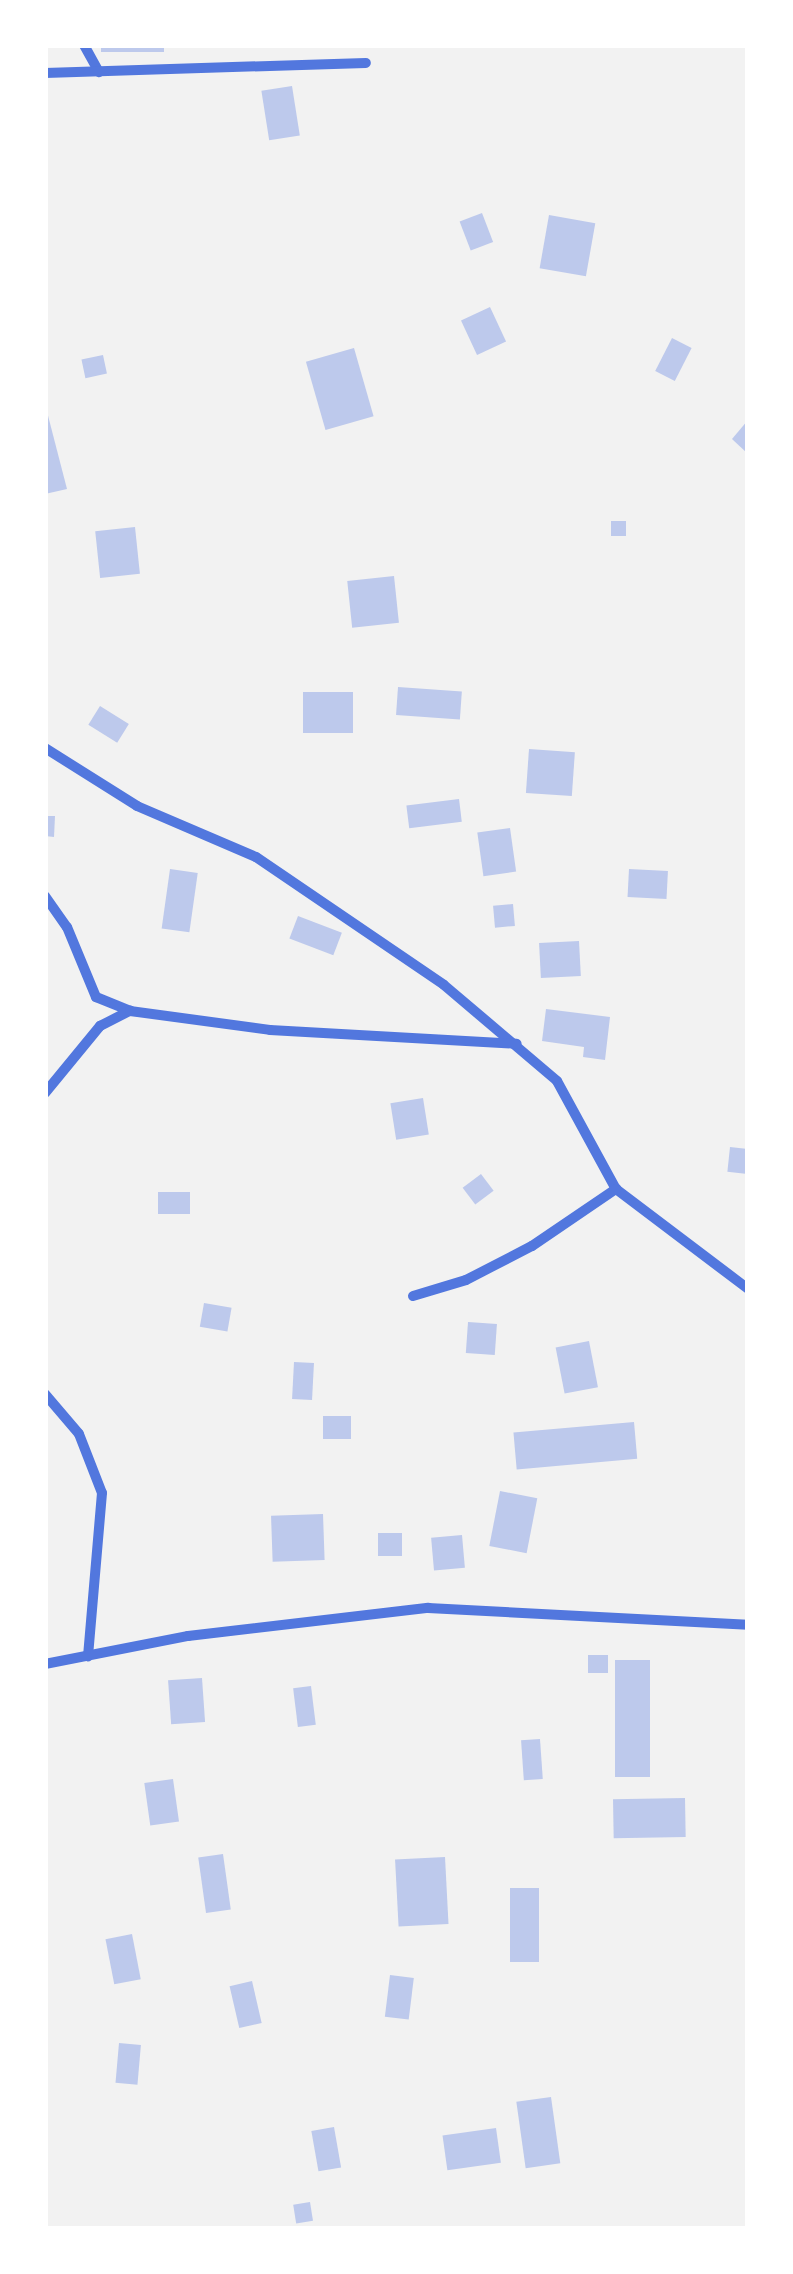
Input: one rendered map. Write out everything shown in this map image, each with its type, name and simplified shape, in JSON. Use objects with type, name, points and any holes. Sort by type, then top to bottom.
[{"type":"street","points":[[84,45],[99,72]]},
{"type":"street","points":[[45,73],[366,63]]},
{"type":"street","points":[[45,748],[137,806],[256,858],[518,1044],[582,1116],[616,1189],[748,1289]]},
{"type":"street","points":[[45,896],[67,927],[96,997],[130,1011],[270,1030],[518,1044]]},
{"type":"street","points":[[45,1093],[100,1026],[130,1011]]},
{"type":"street","points":[[413,1296],[466,1280],[532,1246],[616,1189]]},
{"type":"street","points":[[45,1394],[79,1434],[102,1493],[88,1656]]},
{"type":"street","points":[[45,1664],[205,1634],[428,1608],[748,1625]]},
{"type":"building","points":[[101,45],[164,45],[164,52],[101,52]]},
{"type":"building","points":[[292,86],[300,135],[269,140],[261,91]]},
{"type":"building","points":[[482,213],[493,242],[471,251],[460,222]]},
{"type":"building","points":[[549,215],[595,223],[586,276],[540,268]]},
{"type":"building","points":[[490,307],[506,341],[477,355],[461,321]]},
{"type":"building","points":[[672,338],[692,348],[675,381],[655,371]]},
{"type":"building","points":[[354,348],[374,416],[326,430],[306,362]]},
{"type":"building","points":[[103,355],[107,374],[85,378],[81,360]]},
{"type":"building","points":[[45,404],[67,489],[45,494]]},
{"type":"building","points":[[748,420],[748,454],[732,439]]},
{"type":"building","points":[[611,521],[626,521],[626,536],[611,536]]},
{"type":"building","points":[[135,527],[140,574],[100,578],[95,531]]},
{"type":"building","points":[[394,576],[399,623],[352,628],[347,581]]},
{"type":"building","points":[[398,687],[462,691],[460,719],[396,715]]},
{"type":"building","points":[[303,692],[353,692],[353,733],[303,733]]},
{"type":"building","points":[[100,706],[129,724],[117,743],[88,725]]},
{"type":"building","points":[[529,749],[575,752],[572,796],[526,793]]},
{"type":"building","points":[[459,799],[462,822],[409,828],[406,805]]},
{"type":"building","points":[[45,816],[55,816],[54,837],[45,836]]},
{"type":"building","points":[[510,828],[516,872],[483,876],[477,833]]},
{"type":"building","points":[[170,869],[198,873],[189,932],[162,928]]},
{"type":"building","points":[[629,869],[668,871],[666,899],[628,897]]},
{"type":"building","points":[[513,904],[515,926],[495,928],[493,906]]},
{"type":"building","points":[[298,916],[342,933],[333,955],[289,938]]},
{"type":"building","points":[[579,941],[581,976],[541,978],[539,943]]},
{"type":"building","points":[[546,1009],[610,1017],[605,1060],[583,1057],[584,1047],[542,1041]]},
{"type":"building","points":[[423,1098],[429,1135],[396,1140],[390,1103]]},
{"type":"building","points":[[730,1147],[748,1149],[745,1174],[727,1172]]},
{"type":"building","points":[[481,1174],[494,1191],[475,1205],[463,1188]]},
{"type":"building","points":[[158,1192],[190,1192],[190,1214],[158,1214]]},
{"type":"building","points":[[204,1303],[232,1308],[227,1331],[200,1327]]},
{"type":"building","points":[[468,1322],[497,1324],[495,1355],[466,1353]]},
{"type":"building","points":[[589,1341],[598,1387],[565,1394],[556,1347]]},
{"type":"building","points":[[294,1362],[314,1363],[312,1400],[292,1399]]},
{"type":"building","points":[[323,1416],[351,1416],[351,1439],[323,1439]]},
{"type":"building","points":[[634,1422],[637,1459],[517,1469],[513,1433]]},
{"type":"building","points":[[500,1491],[537,1498],[527,1553],[489,1546]]},
{"type":"building","points":[[323,1514],[325,1560],[273,1562],[271,1516]]},
{"type":"building","points":[[378,1533],[402,1533],[402,1556],[378,1556]]},
{"type":"building","points":[[462,1535],[465,1568],[434,1571],[431,1538]]},
{"type":"building","points":[[588,1655],[608,1655],[608,1673],[588,1673]]},
{"type":"building","points":[[615,1660],[650,1660],[650,1777],[615,1777]]},
{"type":"building","points":[[202,1678],[205,1722],[171,1724],[168,1680]]},
{"type":"building","points":[[311,1686],[316,1725],[298,1727],[293,1688]]},
{"type":"building","points":[[540,1739],[543,1779],[524,1780],[521,1740]]},
{"type":"building","points":[[173,1779],[179,1822],[150,1826],[144,1783]]},
{"type":"building","points":[[685,1798],[686,1837],[614,1838],[613,1799]]},
{"type":"building","points":[[223,1854],[231,1909],[206,1913],[198,1857]]},
{"type":"building","points":[[445,1857],[449,1924],[399,1927],[395,1860]]},
{"type":"building","points":[[510,1888],[539,1888],[539,1962],[510,1962]]},
{"type":"building","points":[[132,1934],[141,1979],[114,1984],[105,1939]]},
{"type":"building","points":[[390,1975],[414,1978],[409,2020],[385,2017]]},
{"type":"building","points":[[252,1981],[262,2023],[239,2028],[230,1986]]},
{"type":"building","points":[[119,2043],[141,2045],[137,2085],[116,2083]]},
{"type":"building","points":[[551,2097],[560,2163],[526,2168],[516,2102]]},
{"type":"building","points":[[334,2127],[341,2167],[318,2171],[311,2131]]},
{"type":"building","points":[[496,2128],[501,2163],[447,2170],[443,2136]]},
{"type":"building","points":[[310,2202],[313,2221],[296,2223],[293,2205]]}]
